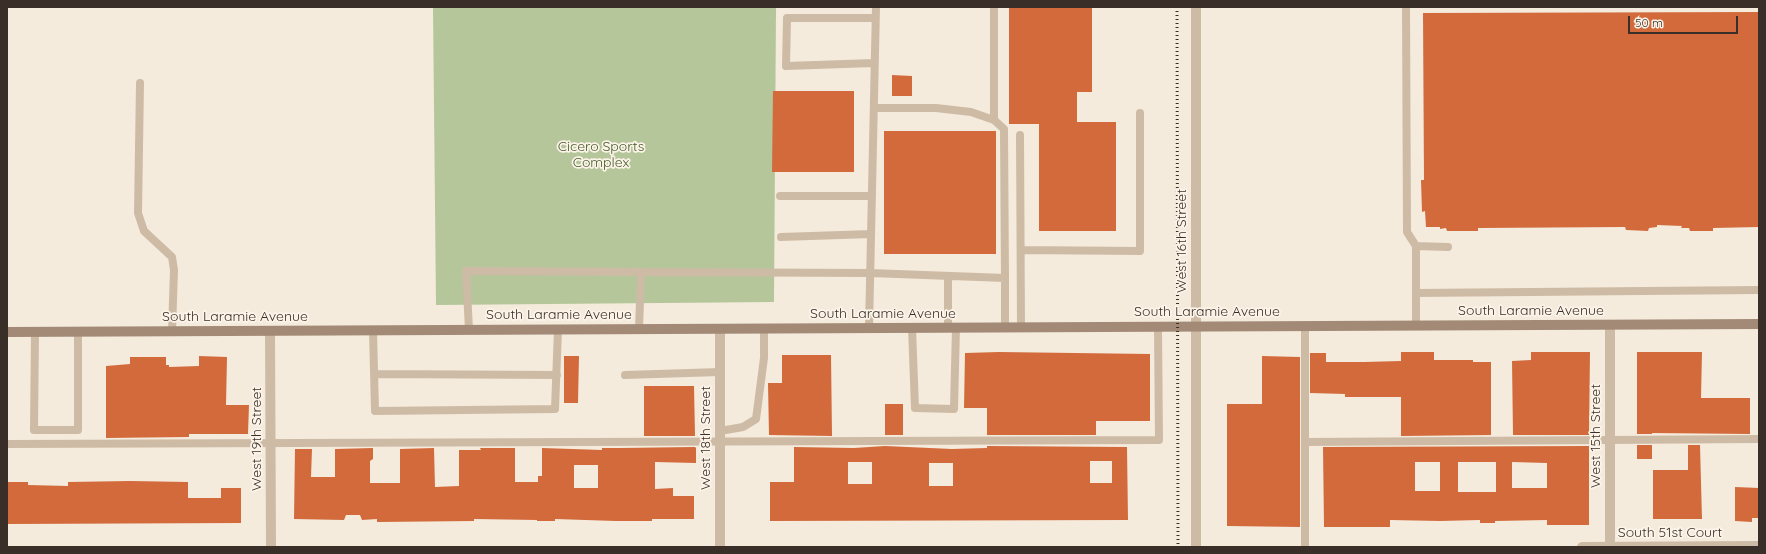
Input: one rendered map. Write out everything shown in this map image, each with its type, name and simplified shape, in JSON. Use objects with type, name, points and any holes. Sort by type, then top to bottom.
[{"type":"main road","name":"South Laramie Avenue","points":[[7,332],[1759,324]]},
{"type":"street","name":"West 16th Street","points":[[1196,7],[1196,547]]},
{"type":"street","name":"West 15th Street","points":[[1610,325],[1610,547]]},
{"type":"street","name":"West 18th Street","points":[[720,329],[720,547]]},
{"type":"street","name":"West 19th Street","points":[[270,331],[271,547]]},
{"type":"street","name":"South 51st Court","points":[[1582,547],[1759,546]]},
{"type":"lane","points":[[869,328],[876,7]]},
{"type":"lane","points":[[994,7],[994,120]]},
{"type":"lane","points":[[1406,7],[1407,232],[1416,246],[1416,325]]},
{"type":"lane","points":[[874,63],[786,66],[787,18],[875,18]]},
{"type":"lane","points":[[140,83],[138,213],[144,231],[172,257],[174,270],[172,331]]},
{"type":"lane","points":[[874,108],[936,108],[971,112],[994,120],[1004,129],[1005,327]]},
{"type":"lane","points":[[1021,250],[1140,251],[1140,113]]},
{"type":"lane","points":[[1020,135],[1021,327]]},
{"type":"lane","points":[[780,196],[872,196]]},
{"type":"lane","points":[[781,237],[871,234]]},
{"type":"lane","points":[[1416,246],[1448,246]]},
{"type":"lane","points":[[469,330],[466,271],[870,273],[1005,278]]},
{"type":"lane","points":[[639,329],[641,272]]},
{"type":"lane","points":[[912,328],[915,408],[954,409],[952,328],[948,276]]},
{"type":"lane","points":[[1416,293],[1759,290]]},
{"type":"lane","points":[[1305,326],[1305,547]]},
{"type":"lane","points":[[7,444],[271,443],[720,435],[1159,440],[1158,327]]},
{"type":"lane","points":[[720,435],[740,428],[756,419],[765,350],[764,328]]},
{"type":"lane","points":[[373,330],[375,411],[555,409],[558,329]]},
{"type":"lane","points":[[35,332],[34,430],[78,430],[78,332]]},
{"type":"lane","points":[[625,374],[720,372]]},
{"type":"lane","points":[[374,374],[557,375]]},
{"type":"lane","points":[[1305,442],[1759,439]]},
{"type":"green space","name":"Cicero Sports Complex","points":[[433,7],[776,7],[774,302],[436,305]]},
{"type":"building","points":[[1009,7],[1092,7],[1092,92],[1077,92],[1077,122],[1116,122],[1116,231],[1039,231],[1039,124],[1009,124]]},
{"type":"building","points":[[1759,12],[1759,227],[1713,228],[1713,231],[1690,231],[1689,228],[1681,228],[1682,226],[1657,225],[1657,227],[1649,228],[1648,231],[1626,230],[1625,227],[1478,228],[1478,231],[1447,231],[1446,228],[1440,229],[1440,227],[1426,227],[1425,211],[1422,212],[1421,180],[1424,180],[1423,13]]},
{"type":"building","points":[[892,75],[912,76],[912,96],[892,96]]},
{"type":"building","points":[[773,91],[854,91],[854,172],[772,172]]},
{"type":"building","points":[[884,131],[996,131],[996,254],[884,254]]},
{"type":"building","points":[[1401,352],[1434,352],[1434,360],[1473,360],[1473,362],[1491,362],[1491,435],[1401,436],[1401,397],[1345,397],[1345,394],[1310,393],[1310,353],[1326,353],[1326,362],[1364,362],[1401,361]]},
{"type":"building","points":[[1531,352],[1590,352],[1589,435],[1513,435],[1512,361],[1531,360]]},
{"type":"building","points":[[1637,352],[1702,352],[1701,398],[1750,398],[1750,434],[1637,434]]},
{"type":"building","points":[[965,353],[1150,354],[1150,421],[1096,421],[1096,435],[987,435],[987,408],[964,408]]},
{"type":"building","points":[[782,355],[831,355],[832,436],[769,435],[768,383],[782,383]]},
{"type":"building","points":[[199,356],[227,357],[226,405],[249,405],[248,434],[189,434],[189,437],[106,438],[106,366],[130,364],[130,357],[166,357],[166,365],[169,365],[169,367],[199,366]]},
{"type":"building","points":[[564,356],[579,356],[578,403],[564,403]]},
{"type":"building","points":[[1262,356],[1300,357],[1300,527],[1227,526],[1227,404],[1262,404]]},
{"type":"building","points":[[644,386],[694,386],[695,436],[644,436]]},
{"type":"building","points":[[885,404],[903,404],[903,435],[885,435]]},
{"type":"building","points":[[1637,445],[1652,445],[1652,459],[1637,459]]},
{"type":"building","points":[[1688,445],[1700,445],[1702,519],[1653,519],[1653,470],[1688,470]]},
{"type":"building","points":[[885,446],[952,449],[987,448],[987,446],[1127,447],[1128,520],[770,521],[770,482],[794,482],[794,447],[854,448]],"holes":[[[1090,461],[1112,461],[1112,483],[1090,483]],[[848,462],[872,462],[872,484],[848,484]],[[929,463],[953,463],[953,486],[929,486]]]},
{"type":"building","points":[[1589,446],[1589,525],[1547,525],[1547,520],[1495,521],[1495,523],[1480,523],[1480,520],[1390,520],[1390,527],[1324,527],[1323,447]],"holes":[[[1415,462],[1440,462],[1440,491],[1415,491]],[[1458,462],[1496,462],[1496,492],[1458,492]],[[1512,462],[1547,463],[1547,488],[1512,488]]]},
{"type":"building","points":[[695,447],[696,463],[655,462],[655,489],[673,488],[673,496],[694,496],[694,519],[616,521],[555,519],[555,521],[537,521],[474,519],[474,521],[377,522],[377,519],[362,520],[360,515],[346,515],[344,520],[294,519],[295,449],[312,449],[311,477],[335,477],[335,449],[373,448],[373,459],[370,461],[370,483],[400,483],[400,449],[434,448],[435,487],[459,486],[459,450],[481,450],[480,448],[515,448],[515,482],[538,482],[538,476],[542,476],[542,448],[602,450],[602,448]],"holes":[[[574,465],[598,465],[598,488],[574,488]]]},
{"type":"building","points":[[7,482],[28,482],[28,485],[68,486],[68,482],[188,482],[188,498],[221,498],[221,488],[241,488],[241,523],[7,524]]},
{"type":"building","points":[[1735,487],[1759,488],[1759,518],[1752,518],[1752,522],[1735,521]]},
{"type":"railway","points":[[1177,7],[1178,547]]}]
